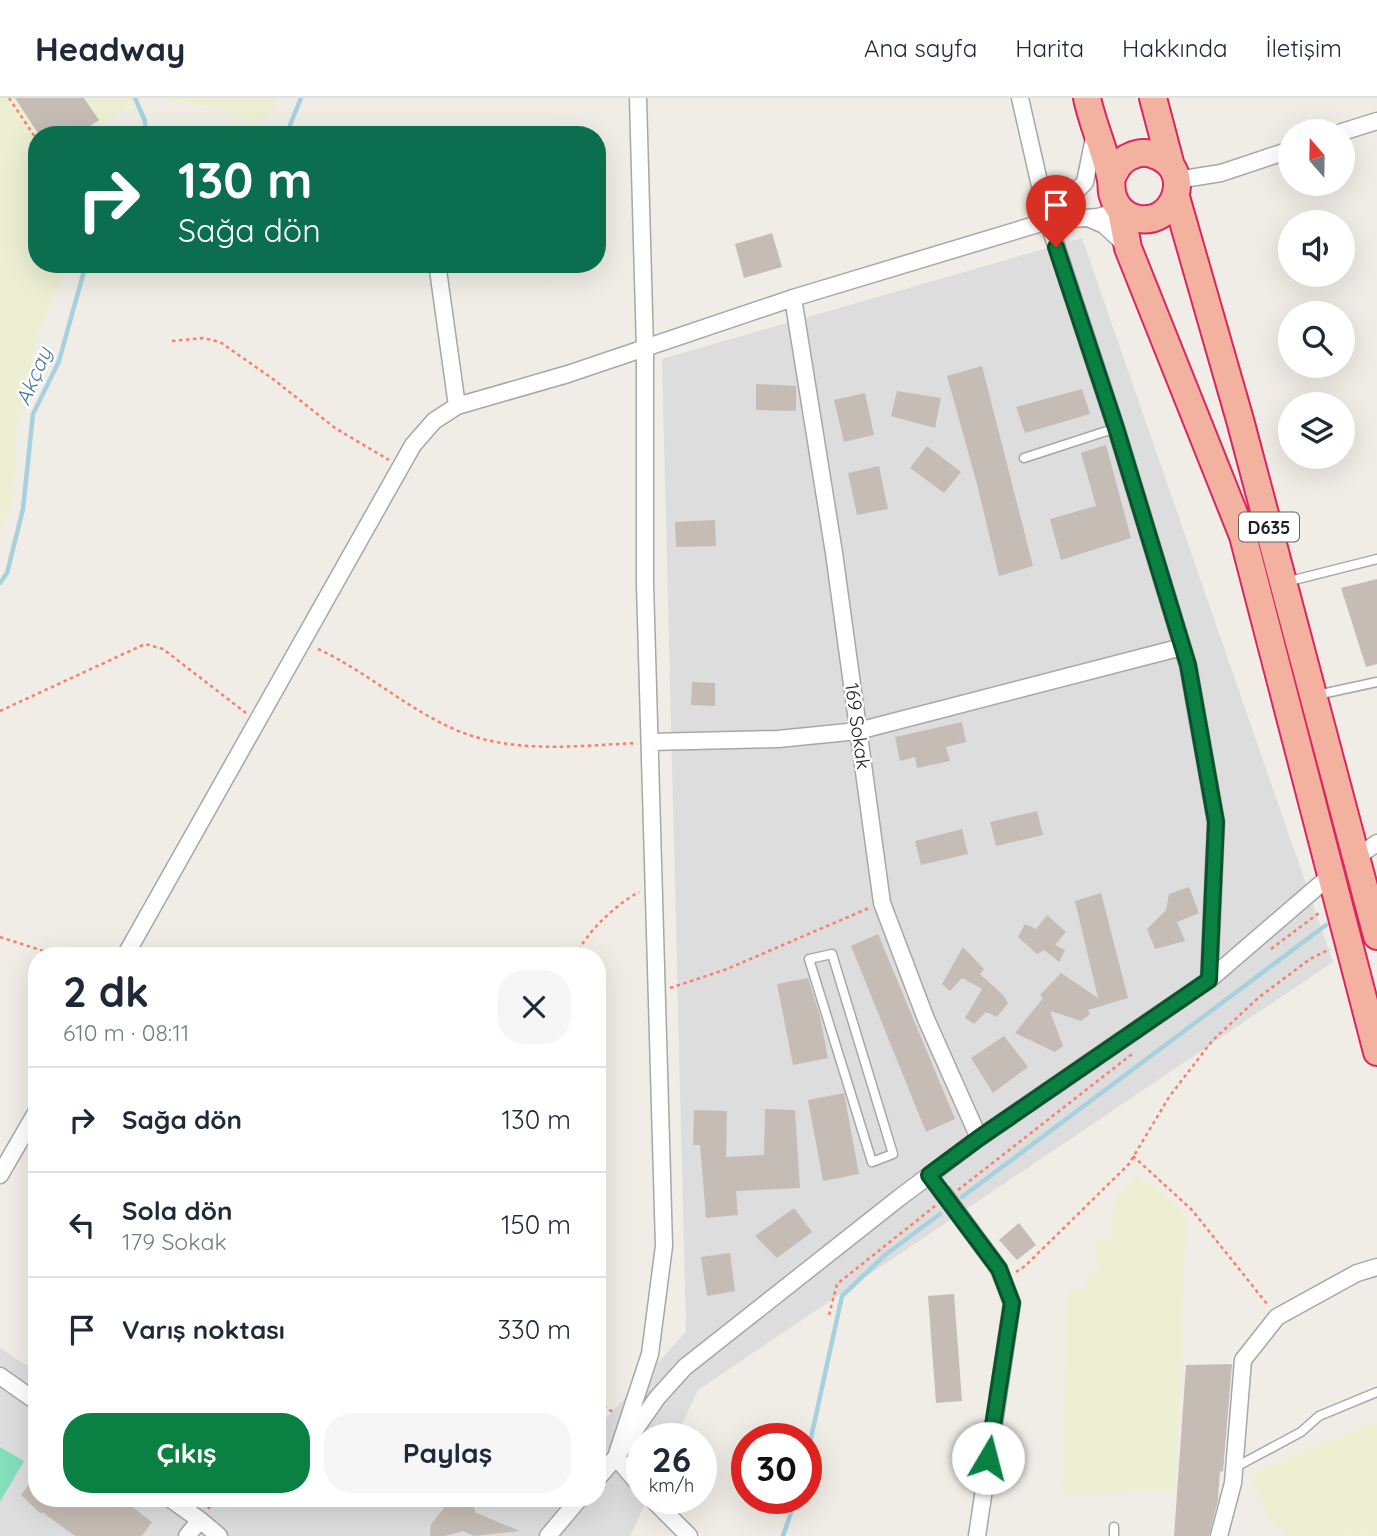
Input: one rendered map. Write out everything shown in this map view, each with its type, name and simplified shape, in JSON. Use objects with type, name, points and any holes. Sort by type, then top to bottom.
[{"type":"highway","name":"D635","points":[[1087,98],[1095,131],[1098,181],[1121,210],[1128,248],[1243,536],[1377,1052]]},
{"type":"highway","name":"D635","points":[[1153,98],[1314,695],[1367,850],[1375,930]]},
{"type":"highway","points":[[1098,181],[1132,155],[1153,154],[1163,159],[1175,181],[1170,207],[1152,219],[1130,216],[1121,210]]},
{"type":"street","points":[[616,1457],[650,1354],[664,1246],[645,584],[645,349],[638,98]]},
{"type":"street","points":[[1020,98],[1048,221],[1116,428],[1188,665],[1216,822],[1209,980]]},
{"type":"street","points":[[1355,128],[1377,121]]},
{"type":"street","points":[[1175,181],[1221,173],[1278,154]]},
{"type":"street","points":[[1048,221],[1098,181]]},
{"type":"street","points":[[130,947],[413,445],[433,421],[457,405],[645,349],[793,298],[1048,221],[1098,217],[1121,210]]},
{"type":"street","points":[[1088,218],[1104,225],[1128,248]]},
{"type":"street","points":[[438,273],[457,405]]},
{"type":"street","name":"169 Sokak","points":[[793,298],[834,553],[881,902],[926,1019],[979,1138]]},
{"type":"street","points":[[650,742],[778,739],[858,731],[1182,647]]},
{"type":"street","points":[[606,1469],[657,1398],[685,1367],[979,1138],[1209,980],[1331,875]]},
{"type":"street","points":[[0,1175],[28,1127]]},
{"type":"street","points":[[929,1175],[999,1269],[1012,1303],[977,1536]]},
{"type":"street","points":[[1219,1536],[1233,1483],[1243,1360],[1277,1317],[1357,1273],[1377,1267]]},
{"type":"street","points":[[0,1376],[28,1396]]},
{"type":"street","points":[[616,1457],[626,1469]]},
{"type":"street","points":[[182,1507],[219,1536]]},
{"type":"street","points":[[548,1536],[572,1507]]},
{"type":"street","points":[[667,1514],[689,1536]]},
{"type":"street","points":[[187,1536],[200,1520]]},
{"type":"lane","points":[[1024,458],[1116,428]]},
{"type":"lane","points":[[1283,582],[1377,559]]},
{"type":"lane","points":[[1314,695],[1377,682]]},
{"type":"lane","points":[[832,954],[893,1154],[872,1162],[809,960],[832,954]]},
{"type":"lane","points":[[1234,1468],[1301,1432],[1320,1416],[1377,1392]]},
{"type":"path","points":[[9,98],[28,126]]},
{"type":"path","points":[[172,341],[203,338],[220,342],[274,379],[335,428],[401,467]]},
{"type":"path","points":[[303,642],[362,673],[427,715],[455,730],[483,740],[510,745],[650,742]]},
{"type":"path","points":[[0,711],[145,644],[163,649],[242,710],[259,719]]},
{"type":"path","points":[[580,947],[607,917],[632,896],[654,884]]},
{"type":"path","points":[[657,992],[727,969],[881,902]]},
{"type":"path","points":[[1268,951],[1324,910]]},
{"type":"path","points":[[0,937],[31,947]]},
{"type":"path","points":[[1003,1280],[1025,1266],[1129,1164],[1169,1097],[1212,1041],[1258,998],[1310,959],[1348,940]]},
{"type":"path","points":[[829,1315],[837,1284],[944,1196],[1135,1051]]},
{"type":"path","points":[[1133,1156],[1192,1210],[1277,1317]]},
{"type":"path","points":[[606,1408],[628,1420]]},
{"type":"shaded area","points":[[1082,238],[1333,962],[698,1390],[682,1423],[626,1423],[626,1514],[640,1514],[630,1536],[0,1536],[0,1348],[28,1366],[28,1507],[606,1507],[606,1418],[686,1332],[662,359]]},
{"type":"green space","points":[[0,98],[145,98],[98,126],[28,126],[28,273],[63,273],[38,334],[16,425],[15,475],[9,514],[0,528]]},
{"type":"green space","points":[[164,98],[276,98],[273,112],[254,122],[214,107]]},
{"type":"green space","points":[[1136,1178],[1162,1192],[1186,1217],[1176,1490],[1063,1494],[1066,1292],[1087,1290],[1087,1275],[1097,1274],[1096,1241],[1111,1239],[1113,1201]]},
{"type":"green space","points":[[1377,1422],[1377,1535],[1286,1536],[1266,1516],[1251,1474]]},
{"type":"green space","points":[[0,1447],[24,1461],[0,1502]]},
{"type":"building","points":[[15,98],[84,98],[99,120],[90,126],[33,126]]},
{"type":"building","points":[[772,233],[782,267],[744,278],[735,244]]},
{"type":"building","points":[[982,366],[1033,566],[999,576],[947,376]]},
{"type":"building","points":[[756,384],[796,386],[796,411],[756,410]]},
{"type":"building","points":[[1082,389],[1090,414],[1025,433],[1016,407]]},
{"type":"building","points":[[897,391],[941,398],[935,428],[891,416]]},
{"type":"building","points":[[865,393],[874,435],[844,442],[834,400]]},
{"type":"building","points":[[1106,445],[1131,538],[1061,560],[1050,519],[1096,506],[1081,453]]},
{"type":"building","points":[[927,446],[961,472],[944,493],[910,468]]},
{"type":"building","points":[[879,466],[888,509],[857,515],[848,473]]},
{"type":"building","points":[[715,520],[716,546],[676,547],[675,522]]},
{"type":"building","points":[[1377,579],[1377,664],[1366,667],[1341,588]]},
{"type":"building","points":[[692,682],[715,683],[715,706],[691,705]]},
{"type":"building","points":[[962,722],[966,742],[946,747],[950,761],[917,768],[915,757],[900,761],[895,737]]},
{"type":"building","points":[[1037,811],[1043,835],[996,846],[990,822]]},
{"type":"building","points":[[962,829],[968,854],[921,865],[915,841]]},
{"type":"building","points":[[1189,887],[1199,913],[1177,922],[1185,941],[1155,949],[1147,929],[1166,910],[1169,894]]},
{"type":"building","points":[[1101,893],[1128,998],[1088,1010],[1090,1014],[1081,1021],[1050,1011],[1063,1046],[1055,1052],[1015,1033],[1043,998],[1040,995],[1061,973],[1098,998],[1075,901]]},
{"type":"building","points":[[1047,915],[1066,932],[1055,945],[1065,950],[1059,962],[1044,950],[1037,954],[1018,937],[1025,924],[1036,929]]},
{"type":"building","points":[[878,934],[955,1119],[926,1132],[851,946]]},
{"type":"building","points":[[963,947],[984,969],[980,974],[1008,1003],[997,1017],[986,1012],[974,1024],[965,1018],[982,989],[962,978],[950,991],[942,984]]},
{"type":"building","points":[[808,978],[820,1016],[828,1058],[793,1065],[777,984]]},
{"type":"building","points":[[1004,1036],[1028,1067],[993,1093],[971,1058]]},
{"type":"building","points":[[844,1093],[859,1174],[823,1181],[808,1100]]},
{"type":"building","points":[[765,1109],[795,1110],[800,1188],[736,1191],[738,1215],[706,1218],[700,1145],[693,1145],[694,1110],[727,1111],[726,1157],[764,1155]]},
{"type":"building","points":[[794,1208],[812,1232],[777,1258],[755,1236]]},
{"type":"building","points":[[1019,1223],[1036,1245],[1017,1260],[999,1240]]},
{"type":"building","points":[[730,1253],[735,1291],[707,1296],[701,1257]]},
{"type":"building","points":[[954,1294],[962,1401],[936,1403],[928,1296]]},
{"type":"building","points":[[1232,1364],[1223,1472],[1220,1471],[1218,1500],[1209,1536],[1174,1536],[1186,1365]]},
{"type":"building","points":[[28,1486],[28,1502],[21,1495]]},
{"type":"building","points":[[34,1507],[132,1507],[152,1522],[142,1536],[75,1536],[42,1512],[41,1514]]},
{"type":"building","points":[[445,1507],[474,1507],[476,1513],[520,1531],[474,1536],[463,1531],[445,1536],[430,1536],[431,1524]]},
{"type":"waterway","points":[[135,98],[145,126]]},
{"type":"waterway","name":"Akçay","points":[[290,126],[301,98]]},
{"type":"waterway","name":"Akçay","points":[[0,583],[7,573],[23,509],[33,414],[59,361],[83,273]]},
{"type":"waterway","points":[[962,1197],[1326,925]]},
{"type":"waterway","points":[[814,1423],[842,1296],[885,1255],[940,1214]]},
{"type":"waterway","points":[[783,1536],[791,1514]]},
{"type":"route","points":[[988,1458],[1012,1303],[999,1269],[929,1175],[1209,980],[1216,822],[1188,665],[1116,428],[1056,247]]}]
